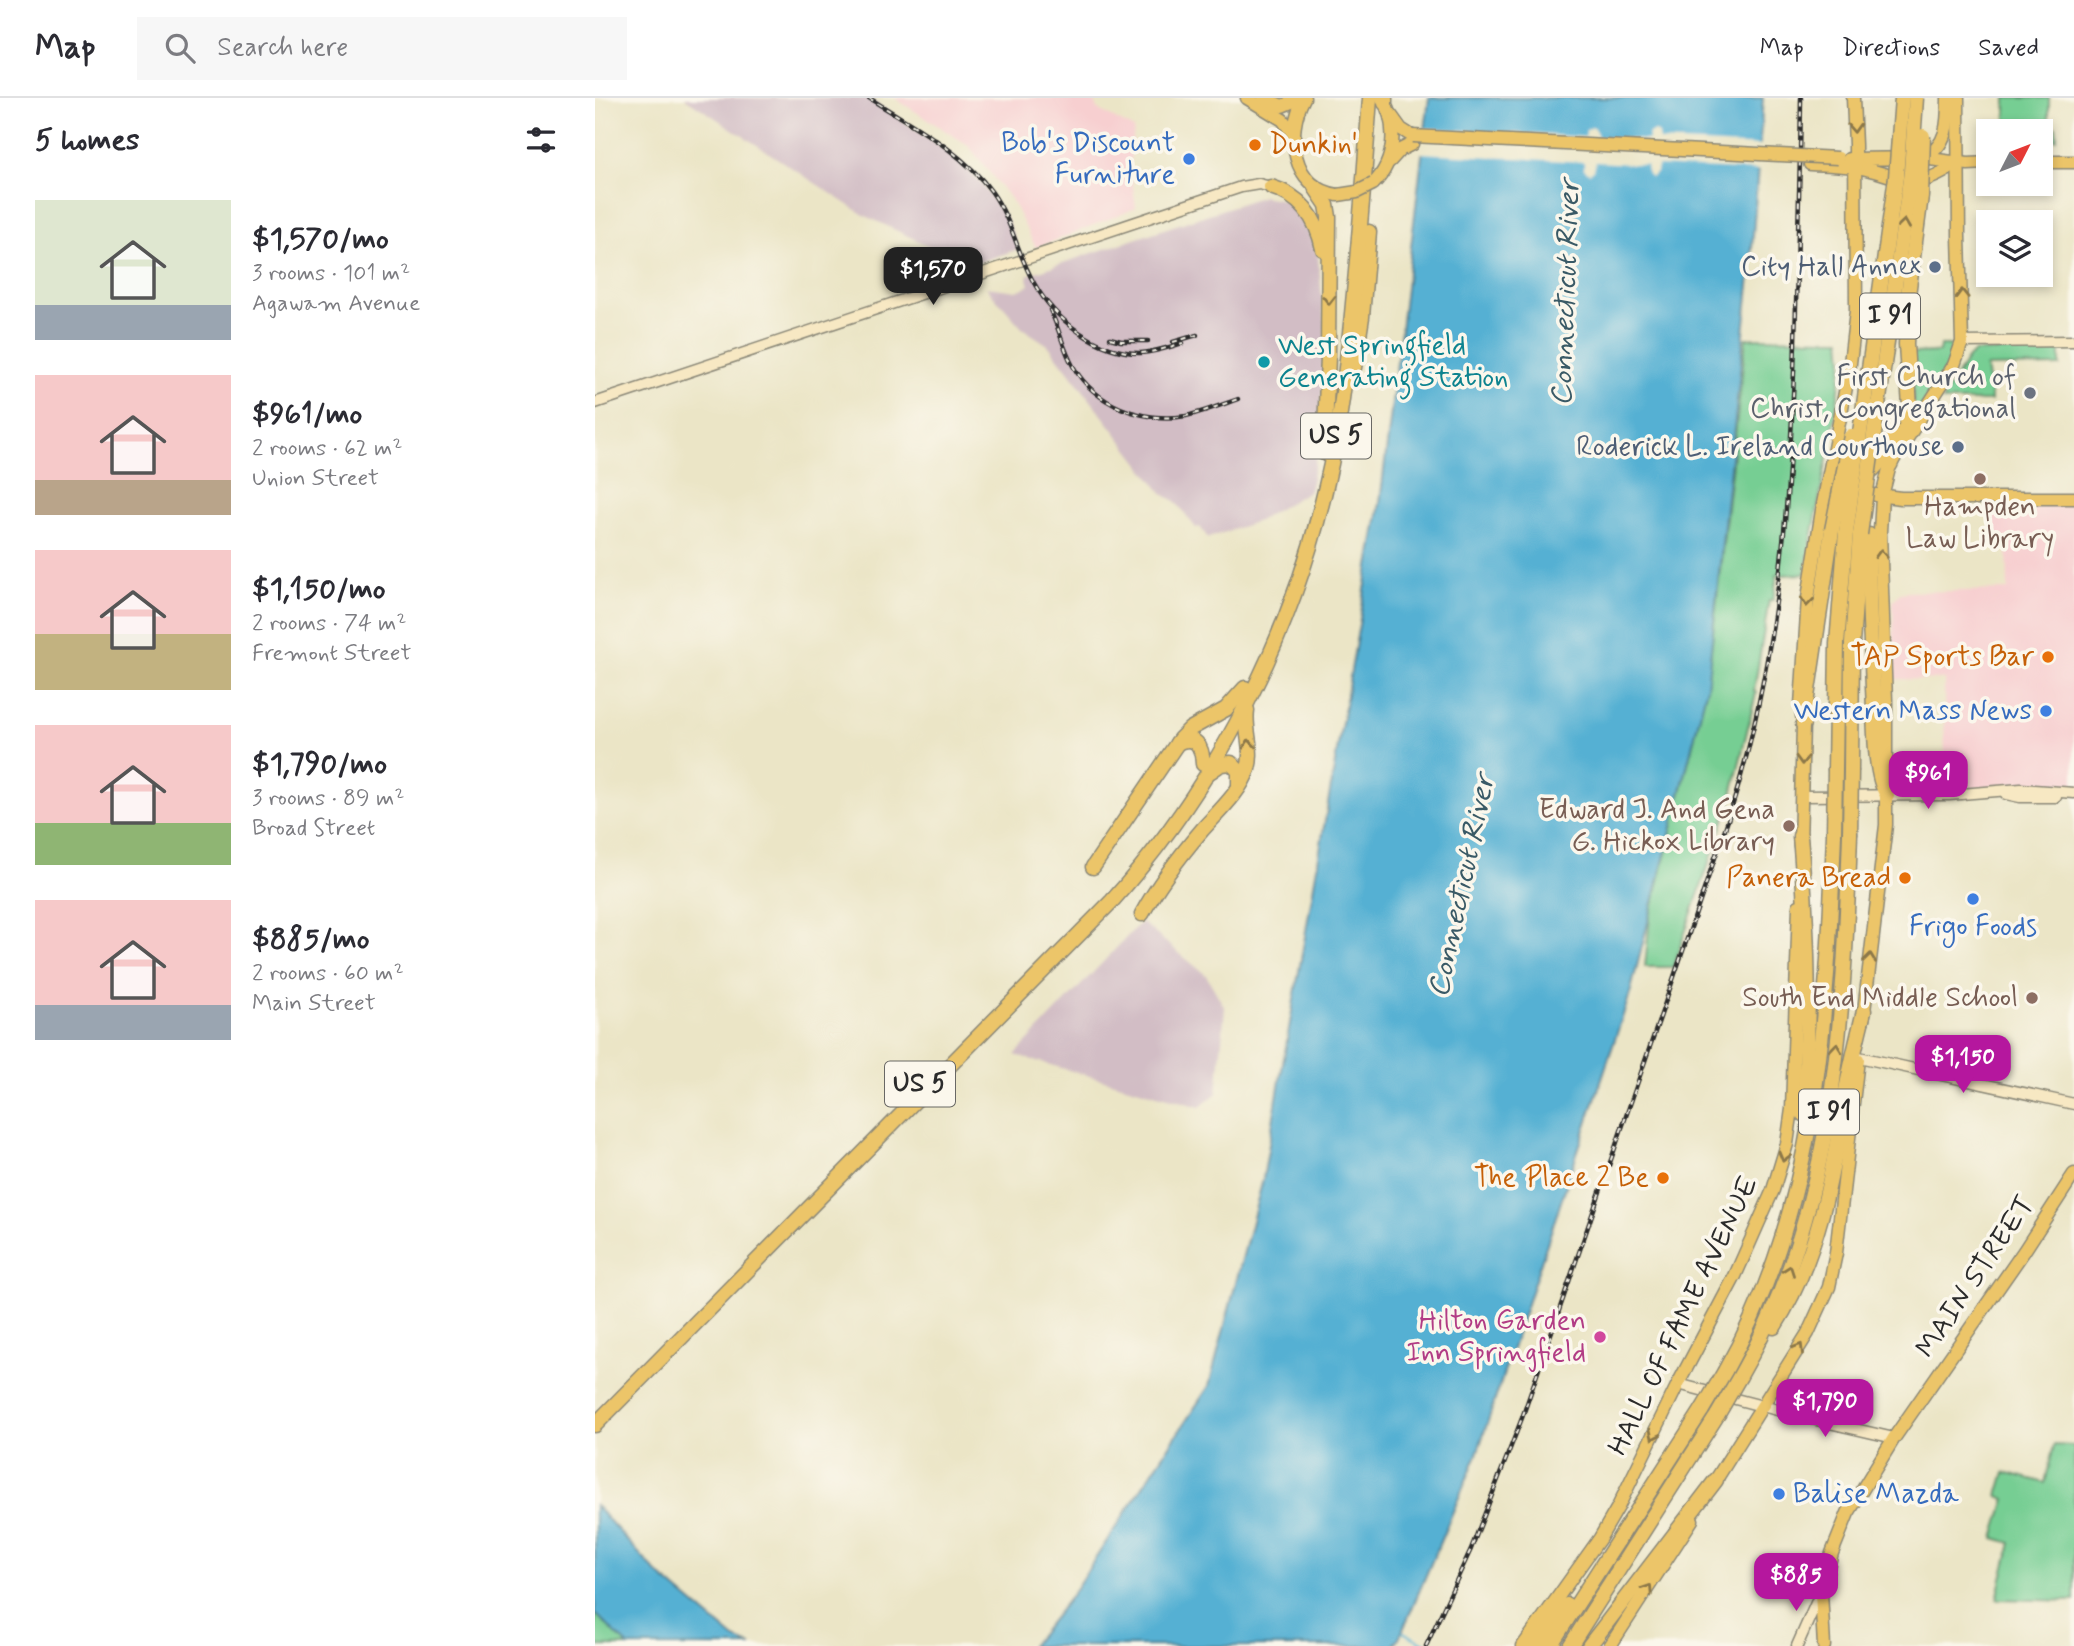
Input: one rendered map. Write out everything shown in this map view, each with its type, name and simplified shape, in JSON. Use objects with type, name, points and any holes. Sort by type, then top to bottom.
[{"type":"highway","name":"US 5","points":[[1328,453],[1345,298],[1362,98]]},
{"type":"highway","name":"US 5","points":[[598,1416],[1103,910],[1158,845],[1203,779],[1273,647],[1297,587],[1319,514],[1351,317],[1370,98]]},
{"type":"highway","name":"I 91","points":[[1570,1646],[1718,1414],[1768,1323],[1804,1227],[1822,1152],[1840,1013],[1850,834],[1852,533],[1847,450],[1867,377],[1896,177],[1902,98]]},
{"type":"highway","name":"I 91","points":[[1550,1646],[1725,1371],[1761,1296],[1787,1224],[1805,1151],[1818,1063],[1828,949],[1834,834],[1837,644],[1852,533],[1874,430],[1911,172],[1916,98]]},
{"type":"highway","points":[[1890,465],[1908,421],[1910,408],[1906,335],[1908,295],[1921,196],[1923,98]]},
{"type":"highway","points":[[1328,453],[1358,349],[1375,182]]},
{"type":"highway","points":[[1271,187],[1292,197],[1310,213],[1318,230],[1328,272]]},
{"type":"highway","points":[[1315,187],[1329,212],[1328,453]]},
{"type":"highway","points":[[1837,439],[1844,460],[1850,468],[1859,472],[1871,471],[1880,462],[1910,408]]},
{"type":"highway","points":[[1803,724],[1852,533]]},
{"type":"highway","points":[[1852,533],[1869,586],[1879,775],[1887,795]]},
{"type":"highway","points":[[1093,867],[1177,743],[1190,729],[1247,695]]},
{"type":"highway","points":[[1142,914],[1168,871],[1239,785],[1250,762],[1246,723],[1247,695]]},
{"type":"highway","points":[[1177,743],[1187,739],[1195,741],[1201,748],[1203,764]]},
{"type":"highway","name":"US 5","points":[[598,1416],[1098,902],[1142,851],[1203,764],[1219,746]]},
{"type":"highway","points":[[1203,779],[1217,766],[1228,762],[1238,769],[1239,785]]},
{"type":"highway","points":[[1787,1224],[1803,1112],[1808,1012],[1809,948],[1800,836]]},
{"type":"highway","points":[[1743,1372],[1791,1297],[1817,1234],[1831,1180],[1864,1012]]},
{"type":"highway","points":[[1589,1646],[1716,1480]]},
{"type":"highway","points":[[1535,1646],[1608,1555]]},
{"type":"main road","points":[[1247,98],[1283,120],[1291,129],[1300,168],[1315,187],[1338,195],[1357,192],[1375,182],[1398,152],[1412,140]]},
{"type":"main road","points":[[1264,98],[1285,106],[1303,98]]},
{"type":"main road","points":[[1294,139],[1296,117],[1303,98]]},
{"type":"main road","name":"HALL OF FAME AVENUE","points":[[1523,1646],[1613,1517],[1735,1276],[1773,1190],[1787,1144],[1794,1086],[1805,622],[1856,311],[1853,98]]},
{"type":"main road","points":[[1922,158],[1933,152],[1944,135],[1948,98]]},
{"type":"main road","points":[[1610,1646],[1677,1545],[1808,1333],[1829,1287],[1885,835],[1887,701],[1880,532],[1882,496],[1890,465],[1954,365],[1962,342],[1958,98]]},
{"type":"main road","points":[[1386,103],[1401,129],[1412,140],[1854,163],[1922,158],[1976,163]]},
{"type":"main road","points":[[1386,103],[1391,150],[1386,167]]},
{"type":"main road","points":[[1854,163],[1911,182],[1935,178],[1959,162]]},
{"type":"main road","points":[[2053,162],[2074,162]]},
{"type":"main road","points":[[1827,487],[1882,496],[2074,498]]},
{"type":"main road","name":"MAIN STREET","points":[[1822,1645],[1821,1592],[1832,1553],[1849,1513],[1894,1438],[2074,1174]]},
{"type":"street","points":[[595,403],[1241,187],[1259,184],[1271,187]]},
{"type":"street","points":[[1962,342],[2074,341]]},
{"type":"street","points":[[1801,796],[1948,795],[2021,789],[2074,794]]},
{"type":"street","points":[[1859,1056],[2074,1104]]},
{"type":"street","points":[[1678,1384],[1894,1438]]},
{"type":"street","name":"MAIN STREET","points":[[1797,1646],[1821,1592]]},
{"type":"shaded area","points":[[685,98],[869,98],[950,153],[979,181],[1007,219],[1019,249],[958,269],[952,257],[864,215]]},
{"type":"shaded area","points":[[894,98],[1094,98],[1097,109],[1134,129],[1130,164],[1136,208],[1036,248],[1012,201],[968,145]]},
{"type":"shaded area","name":"West Springfield Generating Station","points":[[1263,196],[1288,201],[1300,210],[1312,227],[1317,246],[1325,329],[1325,366],[1315,463],[1309,491],[1258,521],[1208,538],[1200,527],[1196,528],[1175,501],[1163,494],[1048,345],[1022,328],[986,287],[1017,291],[1030,285],[1027,275]]},
{"type":"shaded area","points":[[2074,504],[2074,788],[1945,788],[1944,680],[1894,679],[1893,601],[1900,593],[1906,592],[2008,590],[2007,537],[1992,537],[1993,506]]},
{"type":"shaded area","points":[[1141,922],[1206,975],[1225,1008],[1217,1093],[1200,1107],[1015,1055]]},
{"type":"green space","points":[[2006,98],[2049,98],[2049,119],[2006,119]]},
{"type":"green space","points":[[2053,127],[2056,127],[2057,139],[2053,139]]},
{"type":"green space","points":[[1746,338],[1841,339],[1843,361],[1835,418],[1805,574],[1777,575],[1773,600],[1769,600],[1754,691],[1756,693],[1730,803],[1673,967],[1645,967],[1650,917],[1707,687]]},
{"type":"green space","points":[[1940,346],[1956,348],[1914,418],[1911,353],[1939,352]]},
{"type":"green space","points":[[2060,349],[2060,366],[1986,367],[1988,380],[1991,380],[1991,401],[1942,400],[1974,352]]},
{"type":"green space","points":[[2054,1445],[2074,1446],[2074,1601],[1997,1599],[2011,1543],[1994,1538],[2006,1499],[1998,1496],[2005,1472],[2045,1483]]},
{"type":"green space","points":[[595,1613],[628,1646],[595,1646]]},
{"type":"water","name":"Connecticut River","points":[[1429,98],[1763,98],[1750,276],[1707,687],[1630,994],[1476,1457],[1394,1646],[1031,1646],[1068,1600],[1209,1386],[1263,1179],[1380,503]]},
{"type":"water","points":[[595,1505],[656,1572],[735,1639],[752,1646],[628,1646],[595,1613]]},
{"type":"pier","points":[[1592,127],[1598,137],[1647,140],[1649,134],[1654,131],[1659,134],[1660,141],[1763,146],[1761,171],[1658,166],[1657,173],[1651,177],[1647,173],[1646,165],[1596,162],[1594,170],[1589,173],[1584,169],[1584,162],[1419,153],[1422,128],[1585,137],[1586,130]]},
{"type":"waterway","points":[[1403,1632],[1430,1646]]},
{"type":"railway","points":[[869,98],[935,139],[979,176],[998,202],[1034,283],[1053,309],[1079,332],[1109,348],[1125,352],[1141,353],[1183,343]]},
{"type":"railway","points":[[1426,1646],[1471,1549],[1522,1418],[1728,820],[1745,762],[1770,643],[1785,524],[1793,403],[1801,98]]},
{"type":"railway","points":[[1050,310],[1073,366],[1082,380],[1107,401],[1121,408],[1153,417],[1186,416],[1238,399]]},
{"type":"railway","points":[[1173,342],[1197,335]]},
{"type":"railway","points":[[1110,338],[1121,341],[1148,341]]},
{"type":"place","name":"Dunkin'","points":[[1255,145]]},
{"type":"place","name":"Bob's Discount Furniture","points":[[1189,159]]},
{"type":"place","name":"City Hall Annex","points":[[1935,267]]},
{"type":"place","name":"West Springfield Generating Station","points":[[1264,362]]},
{"type":"place","name":"First Church of Christ, Congregational","points":[[2030,393]]},
{"type":"place","name":"Roderick L. Ireland Courthouse","points":[[1958,447]]},
{"type":"place","name":"Hampden Law Library","points":[[1980,479]]},
{"type":"place","name":"TAP Sports Bar","points":[[2048,657]]},
{"type":"place","name":"Western Mass News","points":[[2046,711]]},
{"type":"place","name":"Edward J. And Gena G. Hickox Library","points":[[1789,826]]},
{"type":"place","name":"Panera Bread","points":[[1905,878]]},
{"type":"place","name":"Frigo Foods","points":[[1973,899]]},
{"type":"place","name":"South End Middle School","points":[[2032,998]]},
{"type":"place","name":"The Place 2 Be","points":[[1663,1178]]},
{"type":"place","name":"Hilton Garden Inn Springfield","points":[[1600,1337]]},
{"type":"place","name":"Balise Mazda","points":[[1779,1494]]}]
